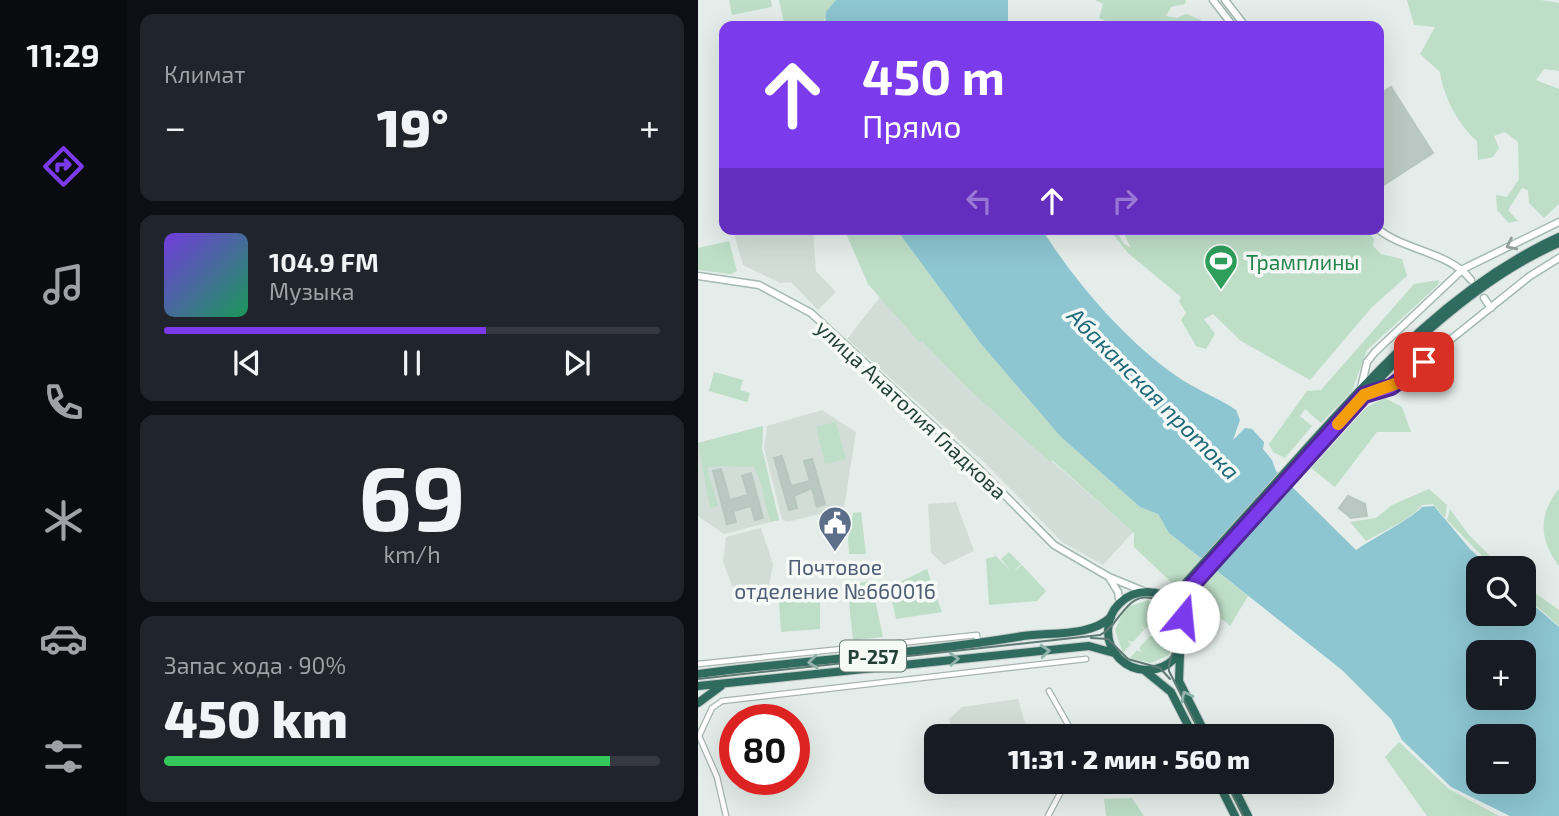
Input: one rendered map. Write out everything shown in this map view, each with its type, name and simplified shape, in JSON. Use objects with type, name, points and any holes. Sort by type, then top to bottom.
[{"type":"highway","points":[[1114,653],[1108,636],[1111,617],[1120,604],[1130,596],[1185,589],[1434,316],[1513,259],[1559,237]]},
{"type":"highway","points":[[1362,393],[1438,321],[1517,265],[1559,243]]},
{"type":"highway","points":[[1185,589],[1183,617],[1186,634],[1180,651],[1179,681],[1200,724]]},
{"type":"highway","points":[[1159,594],[1176,606],[1183,617]]},
{"type":"highway","name":"Р-257","points":[[700,673],[978,645],[1024,636],[1089,629],[1103,624],[1111,617]]},
{"type":"highway","name":"Р-257","points":[[698,686],[1089,646],[1114,653],[1130,667],[1144,670]]},
{"type":"highway","points":[[1144,670],[1165,666],[1180,651]]},
{"type":"highway","points":[[1144,670],[1170,692],[1187,724]]},
{"type":"highway","points":[[698,703],[727,683]]},
{"type":"highway","points":[[1224,794],[1235,816]]},
{"type":"highway","points":[[1237,794],[1248,816]]},
{"type":"main road","points":[[1213,0],[1229,21]]},
{"type":"main road","points":[[1225,0],[1241,21]]},
{"type":"main road","points":[[1559,222],[1463,269],[1375,352],[1367,362],[1362,393],[1395,384],[1559,258]]},
{"type":"main road","points":[[1384,233],[1395,241],[1463,269],[1471,280]]},
{"type":"main road","name":"улица Анатолия Гладкова","points":[[698,276],[759,285],[811,313],[982,471],[1054,545],[1109,577],[1148,593]]},
{"type":"main road","points":[[1484,298],[1491,308]]},
{"type":"main road","points":[[1109,577],[1118,592],[1120,604]]},
{"type":"street","points":[[698,664],[977,635],[978,645]]},
{"type":"street","points":[[726,816],[717,777],[699,736],[712,708],[722,701],[1086,659]]},
{"type":"street","points":[[1049,691],[1068,724]]},
{"type":"street","points":[[1048,816],[1060,794]]},
{"type":"shaded area","points":[[734,235],[813,235],[816,271],[836,292],[818,310],[791,282],[780,283],[743,265]]},
{"type":"shaded area","points":[[880,297],[961,382],[1133,532],[1103,565],[1062,542],[985,463],[847,339]]},
{"type":"shaded area","points":[[822,410],[856,432],[844,508],[787,522],[782,519],[764,448],[767,426]]},
{"type":"shaded area","points":[[763,426],[762,449],[779,520],[724,534],[698,516],[698,443]]},
{"type":"shaded area","points":[[956,502],[974,551],[944,565],[931,553],[928,504]]},
{"type":"shaded area","points":[[761,528],[773,564],[768,592],[738,600],[723,562],[726,537]]},
{"type":"shaded area","points":[[1018,699],[1025,724],[950,724],[949,719],[962,707]]},
{"type":"green space","points":[[729,0],[771,0],[772,7],[732,15]]},
{"type":"green space","points":[[779,0],[837,2],[824,21],[784,21]]},
{"type":"green space","points":[[1095,0],[1186,0],[1185,4],[1171,7],[1166,16],[1177,18],[1186,14],[1201,21],[1105,21],[1099,18],[1103,4]]},
{"type":"green space","points":[[1407,0],[1541,0],[1559,3],[1559,71],[1544,69],[1536,80],[1559,89],[1559,204],[1544,218],[1529,203],[1528,190],[1522,188],[1508,210],[1518,221],[1509,223],[1497,210],[1496,195],[1507,197],[1519,179],[1518,142],[1505,132],[1494,136],[1499,148],[1493,157],[1478,160],[1477,141],[1453,110],[1440,72],[1420,54],[1435,27],[1414,25]]},
{"type":"green space","points":[[847,235],[900,235],[981,344],[1061,437],[1140,507],[1158,514],[1169,533],[1248,596],[1230,626],[1217,615],[1211,621],[1204,616],[1192,598],[1191,594],[1196,588],[1184,577],[1179,583],[1171,582],[1134,547],[1134,533],[961,382],[922,341],[920,343],[868,284]]},
{"type":"green space","points":[[1114,235],[1119,235],[1124,244],[1131,248],[1125,235],[1371,235],[1374,239],[1373,246],[1381,254],[1402,259],[1407,276],[1372,307],[1310,380],[1241,341],[1213,314],[1204,319],[1215,334],[1206,349],[1196,346],[1181,320],[1186,313],[1179,301],[1181,297],[1128,253]]},
{"type":"green space","points":[[729,241],[737,271],[731,274],[698,270],[698,248]]},
{"type":"green space","points":[[1439,280],[1438,285],[1367,350],[1352,391],[1321,423],[1305,409],[1300,416],[1312,426],[1285,458],[1273,452],[1269,444],[1307,391],[1321,390],[1414,284]]},
{"type":"green space","points":[[714,372],[743,380],[740,390],[750,393],[747,402],[709,391]]},
{"type":"green space","points":[[1385,398],[1402,407],[1411,432],[1377,432],[1335,487],[1311,468],[1367,407]]},
{"type":"green space","points":[[836,422],[846,459],[825,464],[816,427]]},
{"type":"green space","points":[[763,426],[762,449],[779,520],[770,522],[754,466],[707,468],[718,506],[710,508],[698,443]]},
{"type":"green space","points":[[1429,489],[1447,505],[1445,518],[1433,504],[1422,505],[1404,520],[1366,541],[1350,522],[1376,518],[1392,505]]},
{"type":"green space","points":[[1559,489],[1559,566],[1548,547],[1544,517]]},
{"type":"green space","points":[[1450,509],[1469,535],[1490,556],[1482,556],[1447,520]]},
{"type":"green space","points":[[861,512],[866,554],[849,554],[848,539],[853,513]]},
{"type":"green space","points":[[1009,552],[1021,564],[1014,571],[1022,565],[1046,591],[1037,601],[989,605],[986,559],[996,556],[1011,571],[1001,559]]},
{"type":"green space","points":[[927,569],[942,612],[896,619],[889,587]]},
{"type":"green space","points":[[871,581],[883,637],[853,640],[847,585]]},
{"type":"green space","points":[[1536,594],[1559,610],[1559,626],[1536,606]]},
{"type":"green space","points":[[1148,600],[1171,610],[1179,633],[1169,655],[1151,663],[1130,658],[1137,650],[1142,652],[1139,648],[1150,636],[1154,637],[1151,633],[1162,621],[1168,624],[1163,619],[1169,612],[1162,619],[1159,615],[1164,607],[1157,614],[1153,610],[1157,616],[1145,629],[1141,626],[1144,630],[1133,642],[1127,640],[1131,644],[1123,653],[1115,630],[1125,608]]},
{"type":"green space","points":[[779,601],[820,602],[820,629],[781,632]]},
{"type":"green space","points":[[1399,742],[1449,789],[1499,816],[1427,816],[1385,757]]},
{"type":"green space","points":[[1132,798],[1144,816],[1106,816],[1104,799]]},
{"type":"water","points":[[836,0],[1008,0],[1008,21],[825,21],[826,12]]},
{"type":"water","name":"Абаканская протока","points":[[900,235],[1046,235],[1085,289],[1138,345],[1190,385],[1236,410],[1240,420],[1233,440],[1245,428],[1252,429],[1264,442],[1263,449],[1272,460],[1276,471],[1356,550],[1422,507],[1434,506],[1478,556],[1466,556],[1466,626],[1536,626],[1536,607],[1559,627],[1559,816],[1510,816],[1451,787],[1402,740],[1391,719],[1342,670],[1169,533],[1158,514],[1140,507],[1061,437],[981,344]]},
{"type":"building","points":[[1391,87],[1433,153],[1384,185],[1384,92]]},
{"type":"building","points":[[782,456],[791,486],[810,481],[804,461],[812,459],[825,504],[817,507],[812,488],[794,496],[797,508],[789,510],[774,458]]},
{"type":"building","points":[[721,469],[730,500],[748,495],[742,476],[751,473],[763,518],[755,520],[751,506],[733,511],[736,522],[727,524],[713,471]]},
{"type":"building","points":[[1348,496],[1365,504],[1367,516],[1351,518],[1339,508]]},
{"type":"tram line","points":[[698,679],[1100,635],[1108,630],[1132,602],[1140,598],[1150,598],[1169,607],[1178,620],[1180,635],[1170,660],[1169,671],[1196,724]]},
{"type":"tram line","points":[[1091,638],[1108,639],[1128,659],[1160,668],[1170,679]]},
{"type":"tram line","points":[[1232,794],[1243,816]]},
{"type":"slow traffic","points":[[1338,424],[1364,395],[1395,384]]},
{"type":"place","name":"Трамплины","points":[[1221,291]]},
{"type":"place","name":"Почтовое отделение №660016","points":[[835,553]]},
{"type":"route","points":[[1183,617],[1184,596],[1187,591],[1364,395],[1391,387],[1424,362]]}]
